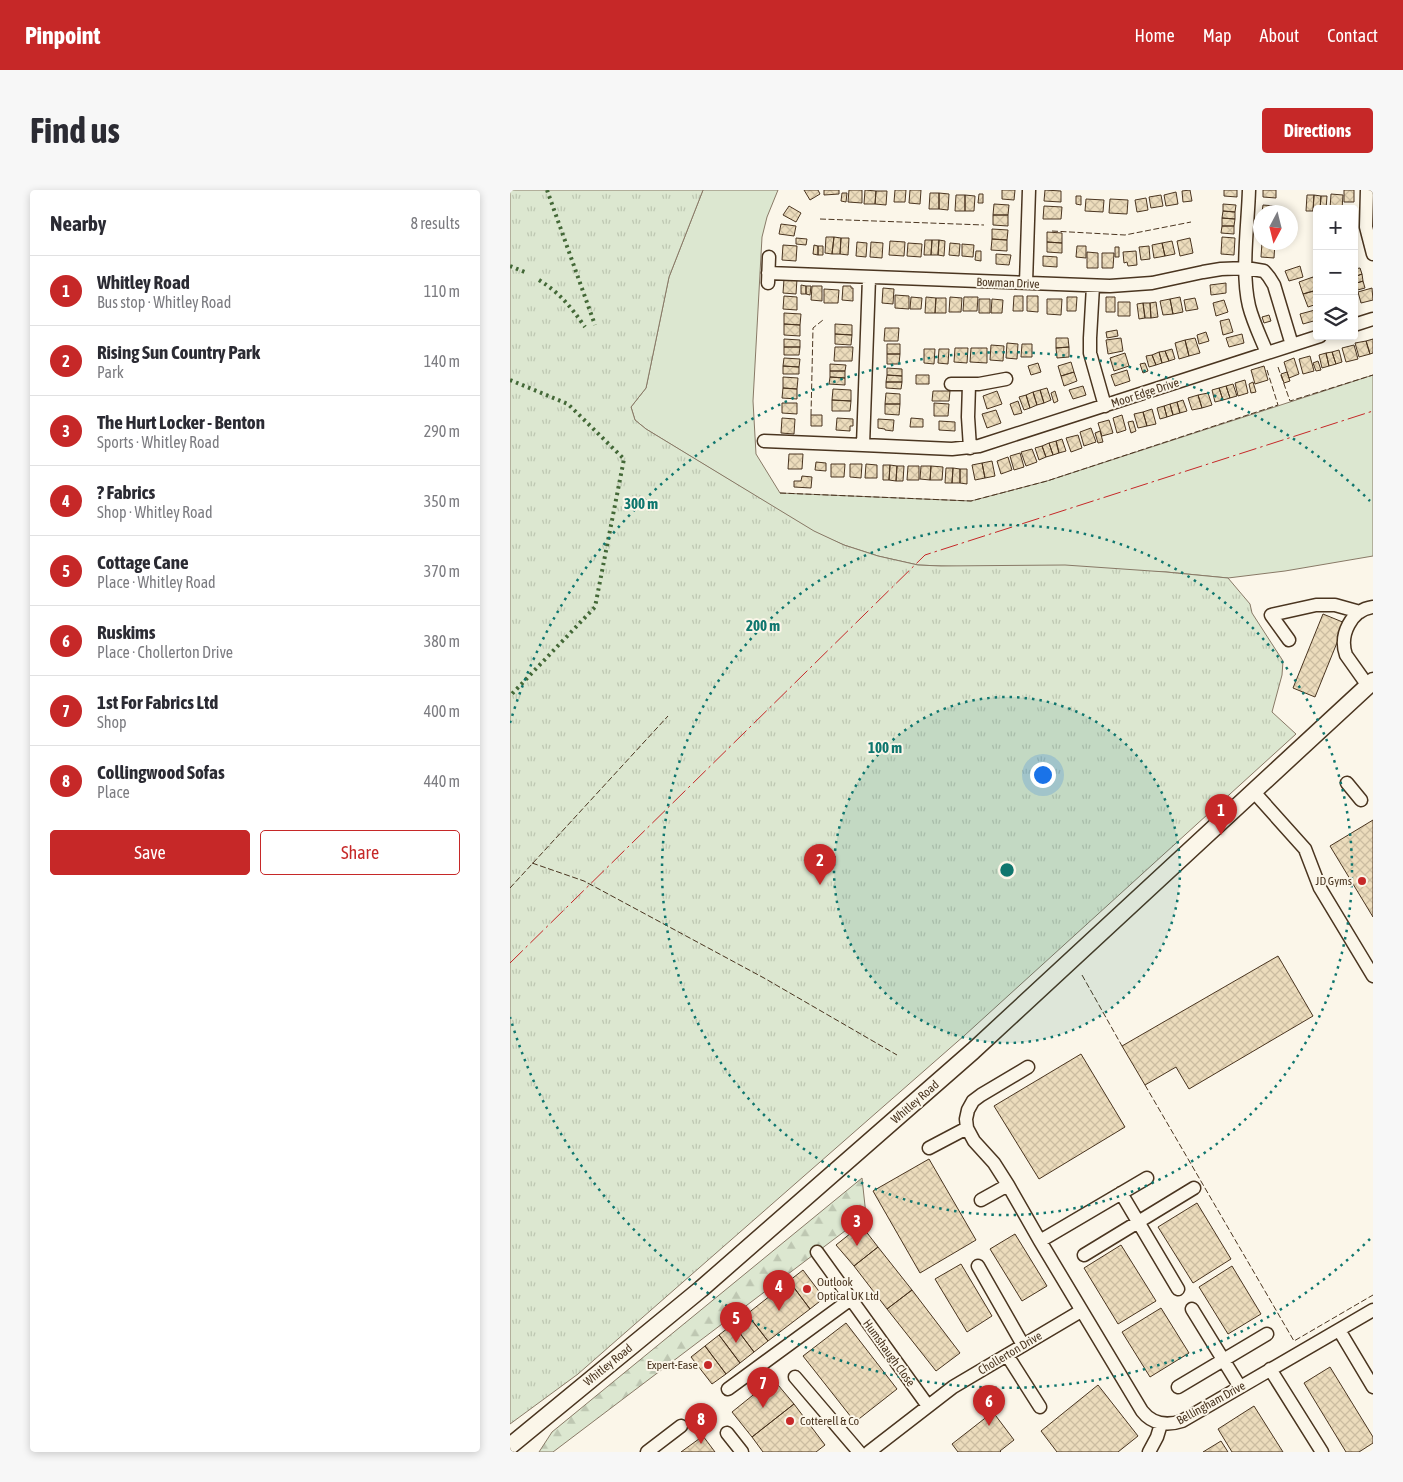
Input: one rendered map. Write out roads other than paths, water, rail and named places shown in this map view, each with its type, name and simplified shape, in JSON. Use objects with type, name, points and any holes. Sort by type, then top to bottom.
[{"type":"main road","name":"Whitley Road","points":[[510,1446],[701,1289],[966,1057],[1370,684]]},
{"type":"street","points":[[1026,284],[1029,190]]},
{"type":"street","points":[[1249,190],[1246,268],[1249,304],[1252,317],[1267,353]]},
{"type":"street","points":[[1367,190],[1366,228],[1373,254]]},
{"type":"street","name":"Bowman Drive","points":[[769,257],[768,278],[870,278],[1093,286],[1152,284],[1221,269],[1246,268],[1264,271],[1274,285],[1292,345]]},
{"type":"street","points":[[863,445],[870,278]]},
{"type":"street","points":[[1093,286],[1090,353],[1105,406]]},
{"type":"street","points":[[1358,324],[1373,319]]},
{"type":"street","name":"Moor Edge Drive","points":[[764,441],[952,449],[970,448],[990,444],[1313,338]]},
{"type":"street","points":[[951,384],[968,385],[1006,379]]},
{"type":"street","points":[[968,385],[970,448]]},
{"type":"street","points":[[1289,640],[1271,615],[1316,605],[1335,605],[1360,612]]},
{"type":"street","points":[[1370,684],[1346,655],[1343,643],[1351,622],[1360,612],[1366,608],[1373,607]]},
{"type":"street","points":[[1347,783],[1361,800]]},
{"type":"street","points":[[1254,792],[1305,849],[1320,888],[1373,976]]},
{"type":"street","points":[[929,1148],[967,1128],[966,1120],[972,1102],[1028,1067]]},
{"type":"street","name":"Bellingham Drive","points":[[967,1128],[974,1141],[994,1163],[1008,1185],[1142,1411],[1150,1419],[1161,1424],[1182,1421],[1373,1310]]},
{"type":"street","points":[[1040,1241],[1147,1178]]},
{"type":"street","points":[[981,1200],[1008,1185]]},
{"type":"street","points":[[1084,1255],[1194,1188]]},
{"type":"street","points":[[1121,1193],[1178,1288]]},
{"type":"street","name":"Humshaugh Close","points":[[817,1252],[928,1406]]},
{"type":"street","points":[[978,1266],[1023,1345]]},
{"type":"street","points":[[728,1388],[851,1300]]},
{"type":"street","points":[[1192,1309],[1240,1387]]},
{"type":"street","name":"Chollerton Drive","points":[[870,1452],[952,1387],[1081,1311]]},
{"type":"street","points":[[1338,1330],[1373,1387]]},
{"type":"street","points":[[1178,1387],[1267,1334]]},
{"type":"street","points":[[1007,1355],[1040,1407]]},
{"type":"street","points":[[1270,1369],[1322,1452]]},
{"type":"street","points":[[795,1377],[859,1452]]},
{"type":"street","points":[[1149,1452],[1161,1424]]},
{"type":"street","points":[[647,1452],[681,1426]]},
{"type":"street","points":[[727,1433],[742,1452]]},
{"type":"place","name":"Whitley Road","points":[[1221,835]]},
{"type":"place","name":"JD Gyms","points":[[1362,881]]},
{"type":"place","name":"Rising Sun Country Park","points":[[820,885]]},
{"type":"place","name":"The Hurt Locker - Benton","points":[[857,1246]]},
{"type":"place","name":"Outlook Optical UK Ltd","points":[[807,1289]]},
{"type":"place","name":"? Fabrics","points":[[779,1311]]},
{"type":"place","name":"Cottage Cane","points":[[736,1343]]},
{"type":"place","name":"Expert-Ease","points":[[708,1365]]},
{"type":"place","name":"1st For Fabrics Ltd","points":[[763,1408]]},
{"type":"place","name":"Cotterell & Co","points":[[790,1421]]},
{"type":"place","name":"Ruskims","points":[[989,1426]]},
{"type":"place","name":"Collingwood Sofas","points":[[701,1444]]}]
